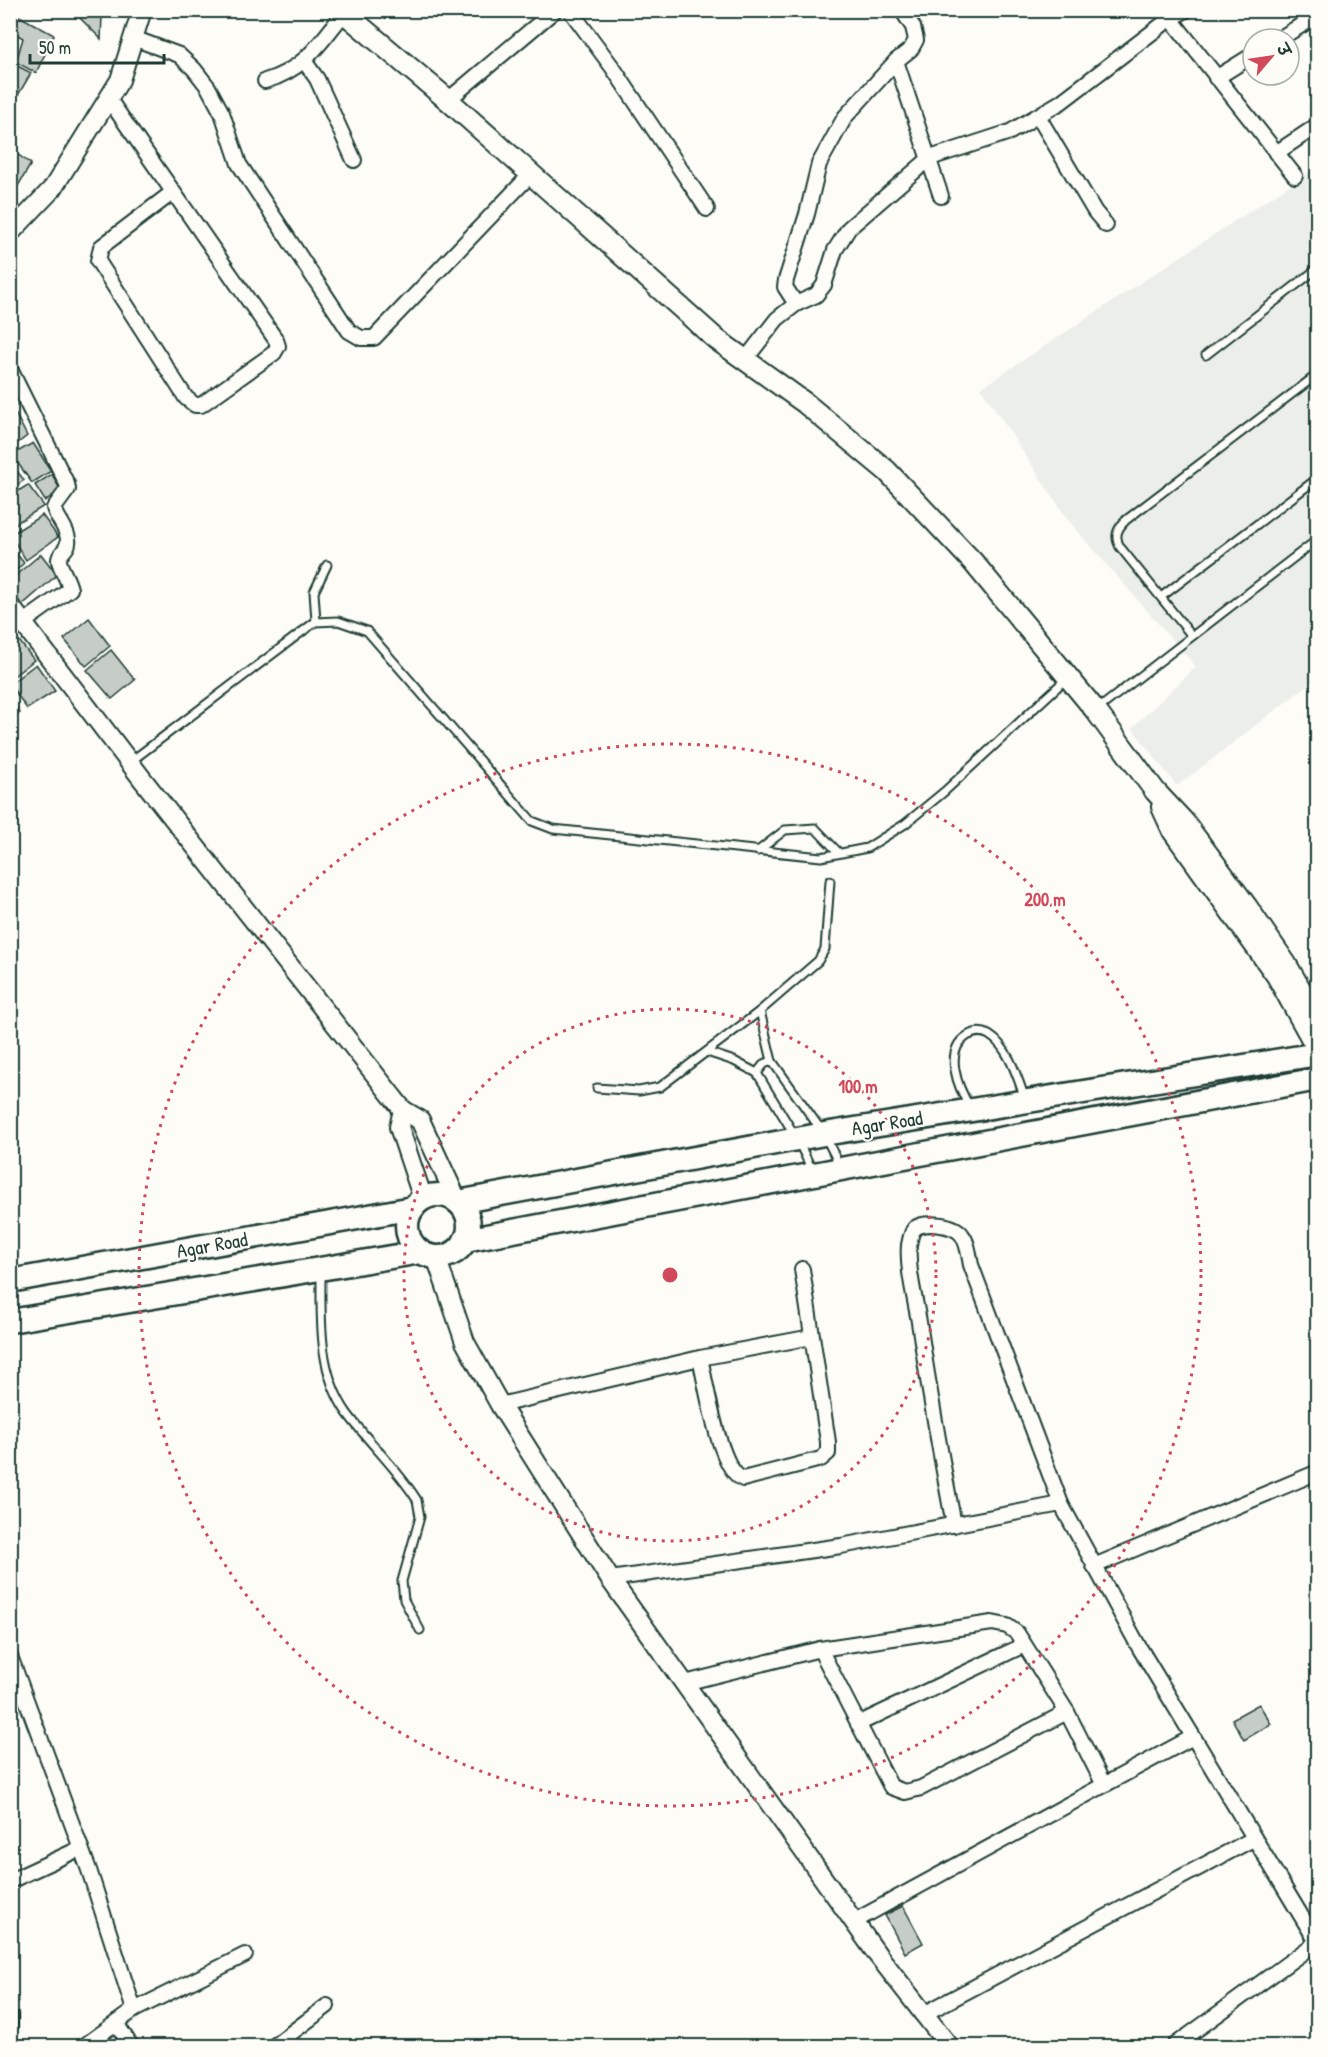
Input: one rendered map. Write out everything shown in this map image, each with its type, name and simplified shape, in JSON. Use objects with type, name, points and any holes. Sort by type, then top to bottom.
[{"type":"main road","points":[[342,12],[448,100],[716,339],[805,403],[887,471],[973,562],[1096,711],[1155,791],[1184,822],[1286,964],[1317,1020]]},
{"type":"main road","points":[[1155,791],[1173,831],[1277,976],[1317,1052]]},
{"type":"main road","name":"Agar Road","points":[[10,1281],[418,1204],[439,1195],[458,1202],[824,1134],[1317,1052]]},
{"type":"main road","points":[[465,1240],[1317,1079]]},
{"type":"main road","points":[[1128,1084],[1135,1113]]},
{"type":"main road","points":[[10,1321],[321,1268],[428,1255],[451,1255],[465,1240],[468,1220],[458,1202]]},
{"type":"main road","points":[[418,1204],[407,1227],[409,1237],[428,1255]]},
{"type":"street","points":[[10,233],[54,188],[120,80],[142,10]]},
{"type":"street","points":[[448,100],[555,10]]},
{"type":"street","points":[[570,10],[613,68],[707,209]]},
{"type":"street","points":[[796,304],[784,287],[807,214],[819,164],[845,117],[916,40],[913,27],[902,10]]},
{"type":"street","points":[[745,360],[777,319],[796,304],[816,295],[824,285],[835,250],[849,228],[930,158],[1010,132],[1038,116],[1062,102],[1168,14],[1186,10]]},
{"type":"street","points":[[265,81],[282,76],[305,62],[342,12]]},
{"type":"street","points":[[1168,14],[1295,177]]},
{"type":"street","points":[[1298,27],[1317,15]]},
{"type":"street","points":[[133,38],[178,55],[194,69],[222,113],[239,164],[349,331],[361,338],[374,338],[531,174]]},
{"type":"street","points":[[896,61],[941,196]]},
{"type":"street","points":[[305,62],[317,79],[354,160]]},
{"type":"street","points":[[1216,78],[1241,62]]},
{"type":"street","points":[[108,98],[173,192],[278,346],[274,353],[201,405],[195,405],[186,398],[99,261],[101,247],[173,192]]},
{"type":"street","points":[[1038,116],[1095,212],[1106,225]]},
{"type":"street","points":[[1276,153],[1317,125]]},
{"type":"street","points":[[10,369],[68,488],[54,508],[68,538],[68,544],[60,555],[59,562],[68,578],[70,589],[17,628]]},
{"type":"street","points":[[10,606],[17,628],[130,763],[403,1110],[420,1120],[458,1202]]},
{"type":"street","points":[[403,1110],[399,1127],[418,1204]]},
{"type":"street","points":[[954,1525],[909,1247],[912,1231],[917,1227],[941,1225],[954,1228],[961,1233],[967,1243],[971,1265],[1061,1504],[1192,1737],[1316,1940],[1316,1944],[1174,2046]]},
{"type":"street","points":[[428,1255],[465,1342],[500,1405],[610,1579],[854,1922],[922,2015],[949,2046]]},
{"type":"street","points":[[700,1358],[724,1458],[730,1469],[742,1479],[812,1463],[828,1454],[802,1269]]},
{"type":"street","points":[[500,1405],[700,1358],[812,1337]]},
{"type":"street","points":[[1094,1566],[1317,1472]]},
{"type":"street","points":[[610,1579],[841,1546],[1061,1504]]},
{"type":"street","points":[[685,1683],[820,1649],[992,1623],[1007,1626],[1017,1633],[1067,1712],[1104,1785]]},
{"type":"street","points":[[858,1724],[1024,1645]]},
{"type":"street","points":[[820,1649],[891,1787],[905,1792],[921,1788],[1067,1712]]},
{"type":"street","points":[[10,1656],[81,1848],[134,2010]]},
{"type":"street","points":[[854,1922],[1192,1737]]},
{"type":"street","points":[[922,2015],[1253,1839]]},
{"type":"street","points":[[10,1881],[81,1848]]},
{"type":"street","points":[[84,2046],[134,2010],[245,1955]]},
{"type":"street","points":[[274,2046],[327,2006]]},
{"type":"street","points":[[10,2016],[10,2026]]},
{"type":"street","points":[[116,2023],[131,2046]]},
{"type":"lane","points":[[1206,355],[1317,267]]},
{"type":"lane","points":[[1192,636],[1120,547],[1116,539],[1118,528],[1317,374]]},
{"type":"lane","points":[[1161,597],[1317,478]]},
{"type":"lane","points":[[1096,711],[1317,539]]},
{"type":"lane","points":[[316,621],[314,592],[327,565]]},
{"type":"lane","points":[[130,763],[316,621],[338,621],[367,631],[516,805],[532,820],[553,829],[821,857],[867,848],[905,824],[945,791],[1068,677]]},
{"type":"lane","points":[[758,851],[785,830],[815,828],[839,853]]},
{"type":"lane","points":[[597,1088],[639,1091],[660,1087],[760,1011],[823,956],[830,881]]},
{"type":"lane","points":[[760,1011],[772,1061],[824,1134],[841,1168]]},
{"type":"lane","points":[[971,1110],[961,1093],[955,1068],[955,1053],[959,1041],[971,1034],[981,1032],[990,1036],[1002,1048],[1026,1100]]},
{"type":"lane","points":[[707,1052],[734,1061],[758,1073],[797,1139],[813,1173]]},
{"type":"lane","points":[[758,1073],[764,1064],[772,1061]]},
{"type":"lane","points":[[321,1268],[321,1339],[331,1379],[346,1411],[407,1484],[417,1500],[420,1517],[402,1581],[404,1600],[420,1630]]},
{"type":"shaded area","points":[[1317,167],[1317,678],[1177,786],[1132,728],[1196,667],[1068,520],[981,388]]},
{"type":"building","points":[[72,10],[90,10],[102,15],[101,39]]},
{"type":"building","points":[[10,11],[54,35],[36,73],[16,62],[23,38],[10,30]]},
{"type":"building","points":[[10,34],[17,38],[10,57]]},
{"type":"building","points":[[10,62],[31,73],[10,109]]},
{"type":"building","points":[[10,149],[31,164],[18,186],[10,181]]},
{"type":"building","points":[[10,187],[17,191],[10,200]]},
{"type":"building","points":[[10,387],[21,403],[10,409]]},
{"type":"building","points":[[14,411],[27,436],[10,449],[10,413]]},
{"type":"building","points":[[33,443],[51,471],[32,483],[12,455]]},
{"type":"building","points":[[10,462],[24,480],[10,490]]},
{"type":"building","points":[[52,474],[60,490],[45,501],[35,485]]},
{"type":"building","points":[[28,485],[44,506],[10,527],[10,496]]},
{"type":"building","points":[[42,515],[58,537],[26,560],[10,535]]},
{"type":"building","points":[[10,546],[24,563],[10,576]]},
{"type":"building","points":[[41,554],[57,575],[21,606],[10,589],[10,580]]},
{"type":"building","points":[[89,618],[110,646],[86,666],[64,639]]},
{"type":"building","points":[[14,634],[34,660],[10,679],[10,637]]},
{"type":"building","points":[[111,650],[135,680],[112,699],[87,670]]},
{"type":"building","points":[[36,664],[55,691],[27,709],[10,684]]},
{"type":"building","points":[[10,698],[20,713],[10,718]]},
{"type":"building","points":[[1259,1704],[1271,1724],[1244,1740],[1232,1719]]},
{"type":"building","points":[[903,1906],[923,1943],[905,1953],[885,1915]]}]
